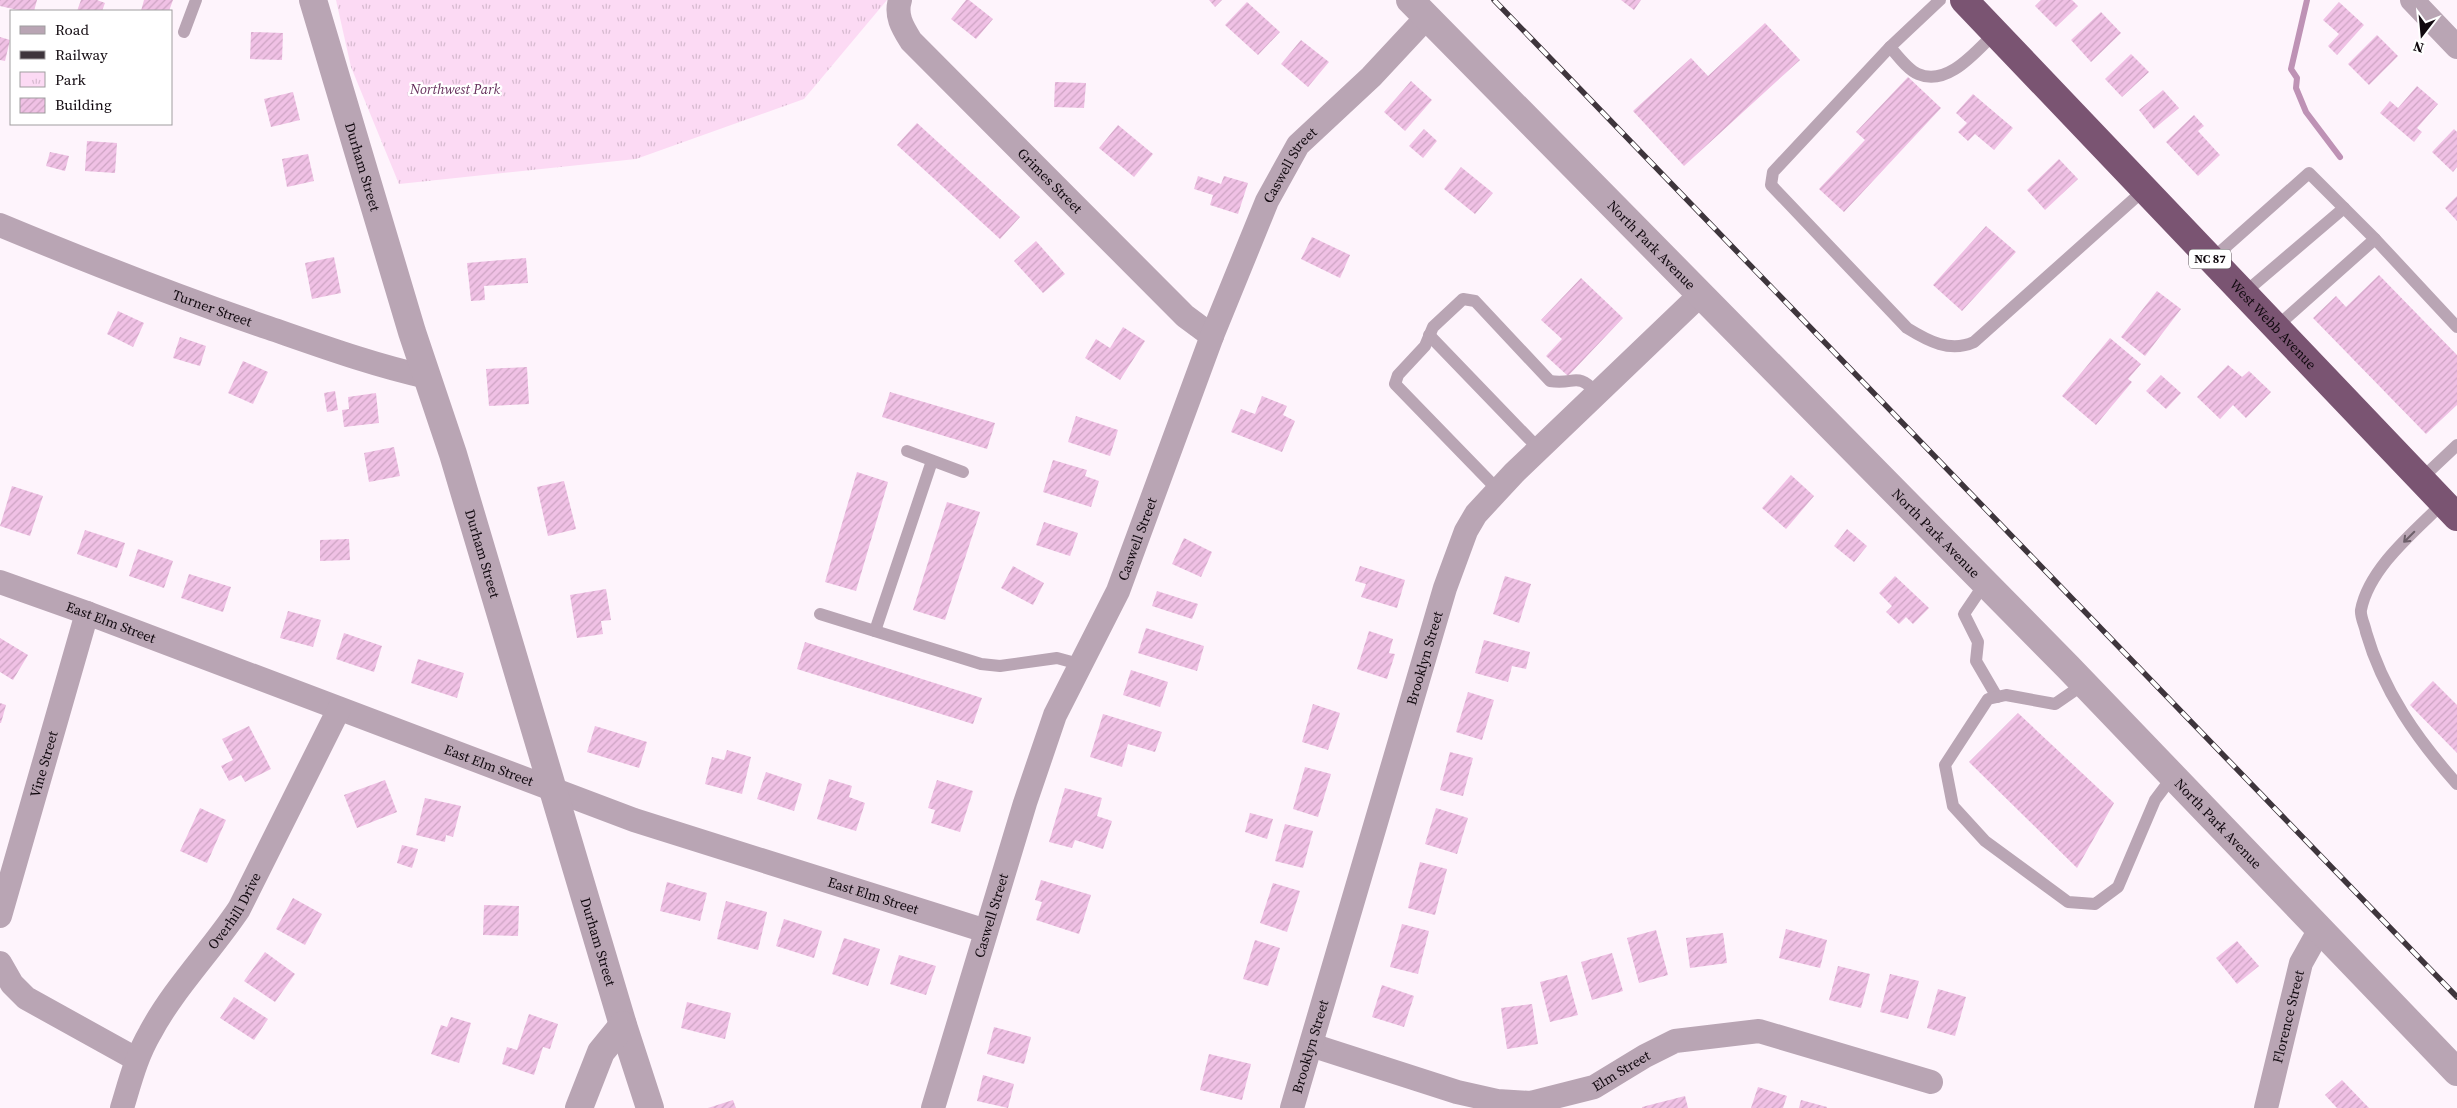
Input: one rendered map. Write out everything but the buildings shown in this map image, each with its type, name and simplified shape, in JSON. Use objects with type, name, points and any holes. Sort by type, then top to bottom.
[{"type":"highway","name":"West Webb Avenue","points":[[1964,0],[2450,510]]},
{"type":"street","name":"Durham Street","points":[[313,0],[453,454],[623,1025],[650,1108]]},
{"type":"street","points":[[2412,0],[2457,47]]},
{"type":"street","name":"Grimes Street","points":[[900,9],[900,24],[911,41],[1185,316],[1212,336]]},
{"type":"street","name":"Caswell Street","points":[[933,1108],[986,931],[1055,715],[1079,664],[1104,622],[1118,591],[1212,336],[1267,201],[1298,145],[1371,77],[1418,9]]},
{"type":"street","name":"North Park Avenue","points":[[1418,9],[2084,684],[2457,1072]]},
{"type":"street","name":"Turner Street","points":[[0,225],[90,263],[243,319],[379,366],[428,377]]},
{"type":"street","name":"Brooklyn Street","points":[[1292,1108],[1445,588],[1466,531],[1476,514],[1498,490],[1701,294]]},
{"type":"street","name":"East Elm Street","points":[[0,582],[87,612],[634,820],[986,931]]},
{"type":"street","name":"Vine Street","points":[[0,916],[87,612]]},
{"type":"street","name":"Overhill Drive","points":[[122,1108],[136,1059],[150,1032],[167,1006],[219,940],[239,910],[339,709]]},
{"type":"street","name":"Florence Street","points":[[2266,1108],[2301,963],[2320,929]]},
{"type":"street","points":[[0,963],[12,984],[26,998],[136,1059]]},
{"type":"street","points":[[579,1108],[601,1052],[623,1025]]},
{"type":"street","name":"Elm Street","points":[[1311,1045],[1457,1092],[1531,1106],[1594,1087],[1644,1056],[1675,1041],[1759,1031],[1930,1082]]},
{"type":"lane","points":[[184,32],[196,0]]},
{"type":"lane","points":[[1940,0],[1890,47],[1773,172],[1771,185],[1907,328],[1945,347],[1964,347],[1974,342],[2144,190]]},
{"type":"lane","points":[[1890,47],[1916,74],[1936,77],[1958,68],[1995,33]]},
{"type":"lane","points":[[2211,260],[2308,173],[2375,240],[2457,327]]},
{"type":"lane","points":[[2243,294],[2344,208]]},
{"type":"lane","points":[[2275,328],[2375,240]]},
{"type":"lane","points":[[1498,490],[1396,384],[1398,375],[1425,346],[1433,327],[1463,299],[1474,300],[1550,381],[1562,383],[1575,380],[1586,381],[1597,393]]},
{"type":"lane","points":[[1429,335],[1539,449]]},
{"type":"lane","points":[[2421,479],[2457,445]]},
{"type":"lane","points":[[907,450],[963,472]]},
{"type":"lane","points":[[875,631],[932,461]]},
{"type":"lane","points":[[2450,510],[2394,552],[2374,578],[2360,611],[2370,647],[2398,708],[2424,747],[2457,784]]},
{"type":"lane","points":[[1985,583],[1964,614],[1978,642],[1976,661],[1997,697]]},
{"type":"lane","points":[[820,614],[981,664],[1000,666],[1057,658],[1079,664]]},
{"type":"lane","points":[[2084,684],[2055,704],[2006,695],[1988,699],[1945,764],[1953,806],[1985,841],[2068,902],[2095,904],[2118,887],[2155,800],[2173,776]]},
{"type":"green space","name":"Northwest Park","points":[[336,0],[887,0],[804,99],[636,159],[399,184],[351,67]]},
{"type":"waterway","points":[[2307,0],[2291,69],[2297,78],[2296,88],[2306,112],[2340,157]]},
{"type":"railway","points":[[1494,0],[2457,997]]}]
